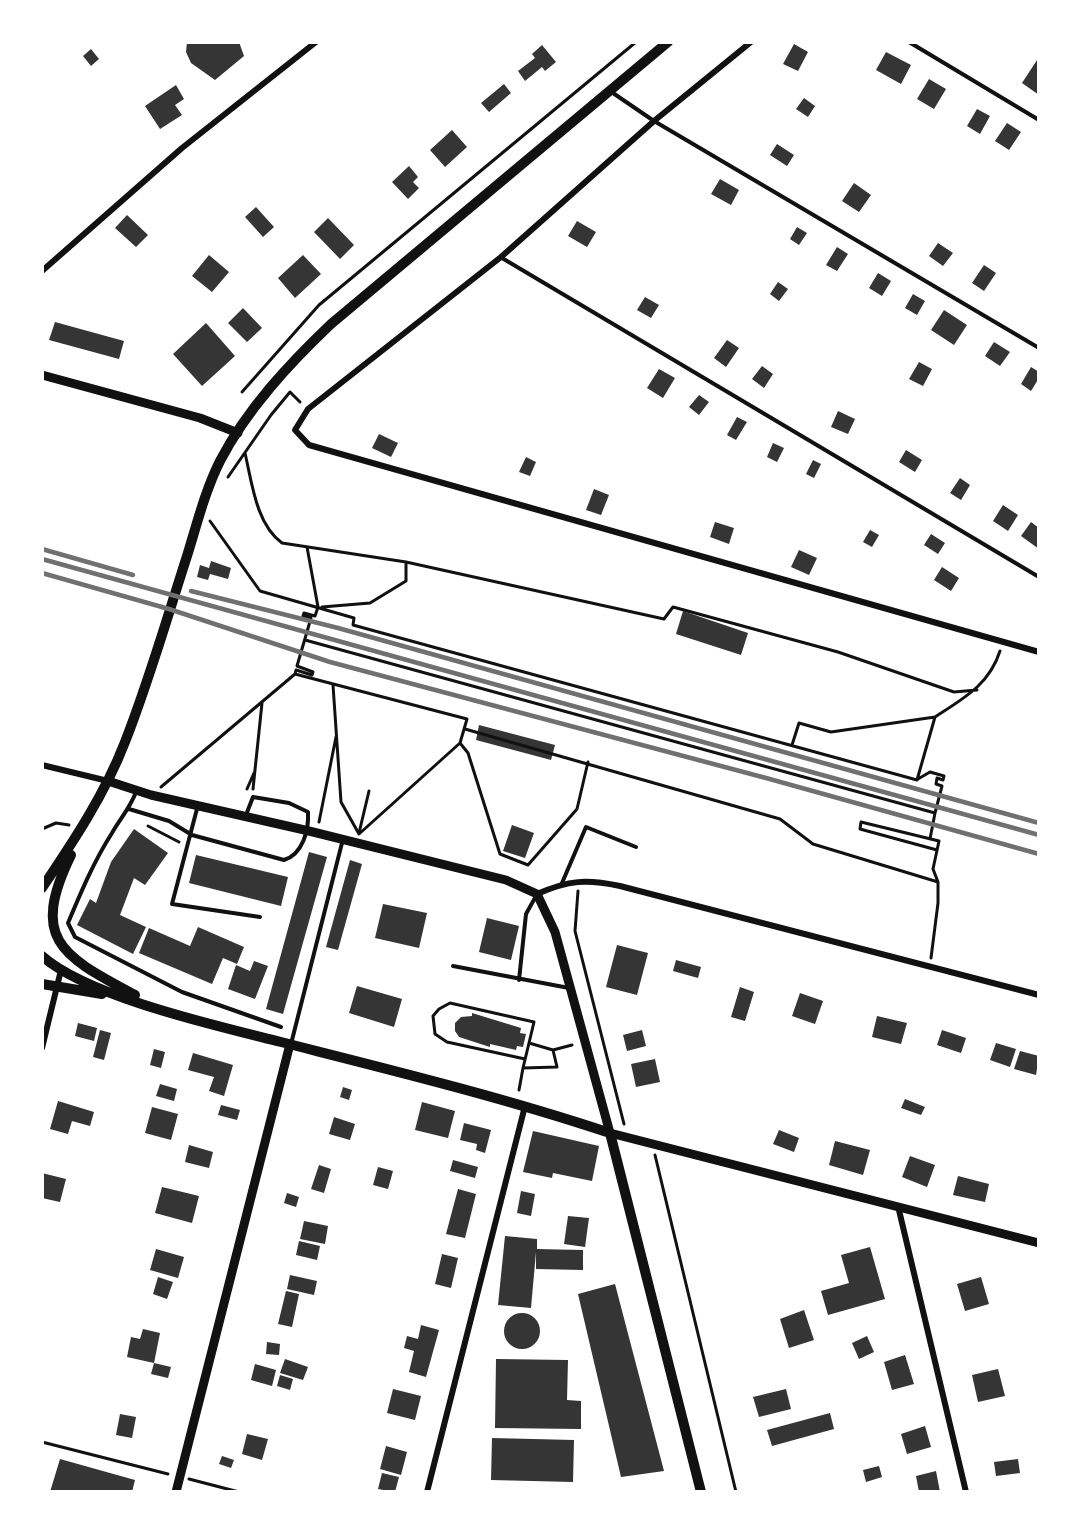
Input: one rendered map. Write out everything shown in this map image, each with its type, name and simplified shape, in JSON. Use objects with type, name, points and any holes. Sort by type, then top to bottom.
[{"type":"main road","points":[[42,888],[94,806],[126,742],[208,490],[220,461],[238,433],[283,373],[331,324],[668,42]]},
{"type":"main road","points":[[94,806],[53,896],[51,910],[55,933],[67,951],[89,970],[169,1011]]},
{"type":"main road","points":[[42,956],[61,970],[132,999],[169,1011],[525,1106],[610,1133],[701,1492]]},
{"type":"main road","points":[[42,984],[132,999]]},
{"type":"street","points":[[42,270],[182,148],[316,42]]},
{"type":"street","points":[[751,42],[654,121],[501,257],[308,409],[295,430],[309,445],[1039,652]]},
{"type":"street","points":[[42,375],[200,418],[238,433]]},
{"type":"street","points":[[42,765],[108,781],[151,795],[344,839],[358,838],[512,882],[537,894],[555,932],[610,1133],[1039,1243]]},
{"type":"street","points":[[537,894],[562,883],[580,880],[621,886],[1039,994]]},
{"type":"street","points":[[42,1048],[61,970]]},
{"type":"street","points":[[176,1492],[290,1044]]},
{"type":"street","points":[[427,1492],[525,1106]]},
{"type":"street","points":[[897,1205],[966,1492]]},
{"type":"lane","points":[[909,42],[1039,120]]},
{"type":"lane","points":[[610,90],[654,121],[1039,348]]},
{"type":"lane","points":[[501,257],[1039,577]]},
{"type":"lane","points":[[136,791],[129,809],[102,850],[68,923],[75,937],[182,992],[281,1028]]},
{"type":"lane","points":[[129,809],[169,821],[192,835],[284,860],[313,832],[308,812],[289,803],[253,797],[245,816]]},
{"type":"lane","points":[[198,805],[192,835],[172,904],[260,917]]},
{"type":"lane","points":[[562,883],[586,827],[636,847]]},
{"type":"lane","points":[[290,1044],[344,839]]},
{"type":"lane","points":[[519,980],[526,914],[537,894]]},
{"type":"lane","points":[[453,966],[570,988]]},
{"type":"path","points":[[242,392],[319,305],[636,42]]},
{"type":"path","points":[[223,484],[290,392],[308,409]]},
{"type":"path","points":[[245,452],[255,494],[268,533],[282,543],[406,562],[664,619],[673,607],[838,652],[954,692],[978,690]]},
{"type":"path","points":[[212,511],[210,520],[260,591],[354,618],[353,625],[917,780],[930,772],[944,776],[943,780],[937,778],[936,784],[942,786],[930,839]]},
{"type":"path","points":[[151,795],[262,703],[295,674],[296,670],[312,675],[313,672],[297,666],[311,618],[303,616],[304,613],[315,616],[318,607],[307,547]]},
{"type":"path","points":[[318,607],[370,603],[406,581],[406,562]]},
{"type":"path","points":[[305,640],[935,813]]},
{"type":"path","points":[[792,745],[799,723],[831,732],[936,717],[978,690],[995,668],[1003,642]]},
{"type":"path","points":[[295,674],[467,719],[460,743],[358,838]]},
{"type":"path","points":[[333,685],[341,802],[358,838]]},
{"type":"path","points":[[253,797],[262,703]]},
{"type":"path","points":[[917,780],[936,717]]},
{"type":"path","points":[[465,729],[588,762],[780,819],[813,844],[938,882]]},
{"type":"path","points":[[313,832],[336,734]]},
{"type":"path","points":[[460,743],[468,753],[500,854],[528,865],[577,809],[588,762]]},
{"type":"path","points":[[358,838],[369,791]]},
{"type":"path","points":[[930,966],[938,882],[933,869],[939,842],[861,822],[860,830],[937,850]]},
{"type":"path","points":[[42,829],[56,823],[81,828]]},
{"type":"path","points":[[580,880],[575,931],[628,1137]]},
{"type":"path","points":[[519,1090],[534,1022],[450,1003],[439,1009],[434,1016],[435,1034],[447,1042],[525,1059]]},
{"type":"path","points":[[528,1043],[553,1050],[572,1045]]},
{"type":"path","points":[[523,1068],[557,1067],[553,1050]]},
{"type":"path","points":[[652,1144],[736,1492]]},
{"type":"path","points":[[42,1442],[239,1492]]},
{"type":"building","points":[[187,42],[239,42],[244,56],[215,80],[191,63],[186,52]]},
{"type":"building","points":[[794,44],[808,52],[798,71],[783,64]]},
{"type":"building","points":[[542,45],[556,62],[545,71],[542,67],[525,81],[518,71],[535,58],[532,54]]},
{"type":"building","points":[[91,49],[99,59],[91,66],[83,56]]},
{"type":"building","points":[[886,52],[911,65],[901,84],[876,70]]},
{"type":"building","points":[[1039,57],[1039,95],[1022,83]]},
{"type":"building","points":[[929,79],[946,89],[934,109],[917,99]]},
{"type":"building","points":[[504,84],[511,93],[489,112],[481,103]]},
{"type":"building","points":[[176,85],[184,99],[175,105],[182,115],[160,129],[145,106]]},
{"type":"building","points":[[804,98],[815,106],[808,117],[796,109]]},
{"type":"building","points":[[977,109],[990,116],[980,134],[967,126]]},
{"type":"building","points":[[1007,123],[1021,132],[1009,150],[995,141]]},
{"type":"building","points":[[452,130],[467,147],[445,167],[430,150]]},
{"type":"building","points":[[777,144],[794,155],[787,166],[770,155]]},
{"type":"building","points":[[409,166],[418,177],[413,182],[419,188],[408,199],[392,182]]},
{"type":"building","points":[[720,179],[739,190],[731,205],[711,194]]},
{"type":"building","points":[[854,183],[871,195],[859,212],[842,201]]},
{"type":"building","points":[[256,207],[274,227],[263,237],[245,217]]},
{"type":"building","points":[[127,215],[148,235],[136,247],[115,228]]},
{"type":"building","points":[[328,218],[354,245],[340,259],[314,232]]},
{"type":"building","points":[[577,221],[596,232],[587,247],[568,236]]},
{"type":"building","points":[[797,227],[807,233],[799,245],[790,239]]},
{"type":"building","points":[[938,243],[953,253],[943,266],[929,256]]},
{"type":"building","points":[[837,247],[848,254],[837,271],[826,265]]},
{"type":"building","points":[[209,255],[229,272],[212,292],[192,276]]},
{"type":"building","points":[[303,255],[321,274],[295,298],[278,278]]},
{"type":"building","points":[[984,265],[996,273],[984,291],[972,283]]},
{"type":"building","points":[[878,273],[891,281],[882,296],[869,288]]},
{"type":"building","points":[[778,282],[788,289],[779,301],[770,294]]},
{"type":"building","points":[[913,294],[925,301],[917,315],[905,308]]},
{"type":"building","points":[[645,297],[659,305],[651,318],[637,310]]},
{"type":"building","points":[[243,308],[262,328],[247,342],[228,323]]},
{"type":"building","points":[[944,310],[967,325],[954,345],[931,330]]},
{"type":"building","points":[[55,322],[124,341],[119,359],[49,340]]},
{"type":"building","points":[[206,323],[235,356],[202,386],[173,354]]},
{"type":"building","points":[[727,340],[739,348],[726,367],[714,358]]},
{"type":"building","points":[[994,342],[1010,352],[1000,366],[985,356]]},
{"type":"building","points":[[919,362],[932,369],[923,386],[909,379]]},
{"type":"building","points":[[762,366],[773,374],[764,388],[752,379]]},
{"type":"building","points":[[1031,367],[1039,372],[1039,378],[1031,391],[1021,384]]},
{"type":"building","points":[[659,369],[675,378],[663,398],[647,388]]},
{"type":"building","points":[[699,395],[709,402],[699,415],[689,407]]},
{"type":"building","points":[[838,411],[855,419],[848,434],[831,427]]},
{"type":"building","points":[[737,417],[747,422],[736,440],[727,435]]},
{"type":"building","points":[[379,434],[398,443],[391,457],[372,448]]},
{"type":"building","points":[[773,443],[784,448],[777,462],[767,457]]},
{"type":"building","points":[[906,450],[922,460],[915,472],[899,462]]},
{"type":"building","points":[[526,457],[536,462],[530,476],[519,472]]},
{"type":"building","points":[[813,460],[821,464],[814,478],[806,474]]},
{"type":"building","points":[[960,478],[970,485],[961,500],[950,493]]},
{"type":"building","points":[[594,489],[609,495],[601,515],[586,510]]},
{"type":"building","points":[[1003,505],[1018,515],[1008,531],[993,521]]},
{"type":"building","points":[[715,522],[734,528],[729,544],[710,537]]},
{"type":"building","points":[[1031,522],[1039,528],[1039,549],[1021,536]]},
{"type":"building","points":[[870,530],[879,535],[872,547],[863,542]]},
{"type":"building","points":[[931,534],[945,543],[938,554],[924,545]]},
{"type":"building","points":[[799,550],[817,558],[809,575],[791,567]]},
{"type":"building","points":[[211,561],[231,568],[228,579],[210,574],[208,580],[197,577],[200,565],[209,568]]},
{"type":"building","points":[[942,567],[959,578],[951,591],[934,580]]},
{"type":"building","points":[[683,611],[748,633],[741,655],[676,634]]},
{"type":"building","points":[[479,725],[555,745],[551,760],[476,740]]},
{"type":"building","points":[[512,825],[534,833],[525,858],[503,851]]},
{"type":"building","points":[[134,829],[168,853],[145,885],[134,878],[120,915],[146,927],[133,954],[77,925],[90,899],[96,903],[111,862]]},
{"type":"building","points":[[309,852],[327,857],[283,1014],[266,1009]]},
{"type":"building","points":[[196,855],[288,877],[281,906],[189,883]]},
{"type":"building","points":[[350,860],[362,864],[338,950],[326,947]]},
{"type":"building","points":[[383,904],[427,913],[419,948],[375,938]]},
{"type":"building","points":[[487,918],[519,926],[511,960],[479,952]]},
{"type":"building","points":[[198,927],[244,947],[237,964],[223,958],[212,984],[139,953],[149,928],[190,946]]},
{"type":"building","points":[[617,945],[648,953],[637,995],[606,987]]},
{"type":"building","points":[[676,960],[701,967],[698,978],[673,971]]},
{"type":"building","points":[[254,961],[268,966],[255,999],[228,989],[236,965],[250,971]]},
{"type":"building","points":[[357,986],[402,999],[394,1027],[349,1013]]},
{"type":"building","points":[[740,987],[754,992],[745,1021],[731,1017]]},
{"type":"building","points":[[800,993],[823,1001],[815,1024],[792,1016]]},
{"type":"building","points":[[472,1013],[521,1028],[520,1033],[526,1034],[523,1047],[517,1046],[516,1050],[490,1044],[490,1047],[459,1037],[455,1031],[455,1023],[461,1017],[472,1016]]},
{"type":"building","points":[[877,1016],[907,1023],[901,1044],[872,1037]]},
{"type":"building","points":[[78,1023],[97,1028],[94,1041],[75,1036]]},
{"type":"building","points":[[100,1030],[111,1033],[104,1060],[93,1057]]},
{"type":"building","points":[[642,1030],[646,1046],[627,1051],[623,1035]]},
{"type":"building","points":[[942,1030],[966,1038],[961,1053],[937,1045]]},
{"type":"building","points":[[996,1043],[1016,1049],[1010,1067],[990,1060]]},
{"type":"building","points":[[154,1049],[165,1052],[161,1068],[150,1065]]},
{"type":"building","points":[[1020,1051],[1039,1056],[1036,1075],[1014,1069]]},
{"type":"building","points":[[193,1053],[233,1065],[224,1096],[209,1091],[214,1077],[188,1070]]},
{"type":"building","points":[[655,1059],[660,1082],[636,1087],[631,1064]]},
{"type":"building","points":[[160,1084],[177,1089],[174,1101],[156,1096]]},
{"type":"building","points":[[343,1087],[352,1090],[349,1100],[340,1097]]},
{"type":"building","points":[[905,1099],[925,1107],[921,1115],[901,1108]]},
{"type":"building","points":[[58,1101],[94,1112],[90,1126],[72,1121],[68,1134],[50,1129]]},
{"type":"building","points":[[422,1102],[455,1111],[448,1138],[415,1130]]},
{"type":"building","points":[[221,1105],[240,1110],[237,1120],[218,1115]]},
{"type":"building","points":[[152,1107],[178,1114],[171,1140],[145,1133]]},
{"type":"building","points":[[334,1117],[355,1124],[350,1140],[329,1134]]},
{"type":"building","points":[[464,1123],[491,1130],[485,1153],[476,1150],[477,1144],[460,1140]]},
{"type":"building","points":[[779,1130],[799,1138],[794,1152],[773,1144]]},
{"type":"building","points":[[533,1131],[599,1146],[592,1181],[553,1173],[552,1178],[523,1172]]},
{"type":"building","points":[[835,1141],[870,1150],[863,1175],[829,1165]]},
{"type":"building","points":[[189,1145],[213,1152],[209,1168],[185,1162]]},
{"type":"building","points":[[910,1156],[935,1165],[927,1187],[902,1177]]},
{"type":"building","points":[[453,1160],[478,1167],[475,1178],[450,1171]]},
{"type":"building","points":[[319,1165],[331,1169],[324,1193],[311,1189]]},
{"type":"building","points":[[378,1167],[393,1171],[388,1189],[373,1185]]},
{"type":"building","points":[[42,1173],[66,1179],[60,1202],[42,1198]]},
{"type":"building","points":[[958,1176],[989,1184],[985,1202],[953,1195]]},
{"type":"building","points":[[162,1187],[199,1196],[192,1223],[155,1213]]},
{"type":"building","points":[[458,1189],[476,1194],[465,1238],[446,1234]]},
{"type":"building","points":[[521,1191],[535,1194],[531,1216],[517,1213]]},
{"type":"building","points":[[287,1193],[299,1197],[296,1207],[284,1203]]},
{"type":"building","points":[[568,1216],[589,1218],[585,1247],[564,1244]]},
{"type":"building","points":[[304,1221],[328,1226],[325,1244],[300,1239]]},
{"type":"building","points":[[505,1236],[537,1239],[537,1249],[583,1250],[583,1270],[536,1269],[536,1252],[531,1308],[498,1305]]},
{"type":"building","points":[[299,1241],[320,1246],[317,1260],[296,1255]]},
{"type":"building","points":[[870,1247],[885,1299],[828,1315],[821,1291],[849,1283],[841,1255]]},
{"type":"building","points":[[156,1249],[184,1257],[178,1278],[150,1270]]},
{"type":"building","points":[[442,1254],[458,1258],[451,1288],[435,1284]]},
{"type":"building","points":[[290,1275],[317,1281],[314,1295],[287,1289]]},
{"type":"building","points":[[158,1277],[173,1282],[167,1299],[153,1294]]},
{"type":"building","points":[[981,1277],[989,1304],[965,1311],[957,1284]]},
{"type":"building","points":[[615,1284],[664,1471],[621,1477],[578,1294]]},
{"type":"building","points":[[286,1291],[299,1294],[292,1327],[278,1324]]},
{"type":"building","points":[[804,1310],[814,1340],[789,1348],[780,1319]]},
{"type":"building","points":[[522,1313],[535,1318],[540,1331],[535,1344],[522,1349],[509,1344],[504,1331],[509,1318]]},
{"type":"building","points":[[421,1325],[439,1330],[426,1377],[409,1372],[414,1351],[404,1348],[407,1336],[418,1339]]},
{"type":"building","points":[[143,1329],[160,1333],[154,1363],[127,1357],[131,1337],[140,1339]]},
{"type":"building","points":[[867,1336],[874,1352],[859,1359],[852,1343]]},
{"type":"building","points":[[267,1342],[280,1344],[279,1355],[266,1354]]},
{"type":"building","points":[[905,1355],[914,1384],[892,1390],[884,1362]]},
{"type":"building","points":[[285,1359],[308,1367],[303,1380],[280,1373]]},
{"type":"building","points":[[496,1359],[568,1360],[567,1400],[581,1401],[581,1429],[495,1428]]},
{"type":"building","points":[[154,1363],[171,1367],[168,1378],[151,1374]]},
{"type":"building","points":[[255,1364],[276,1370],[272,1386],[251,1380]]},
{"type":"building","points":[[998,1369],[1005,1396],[978,1402],[972,1375]]},
{"type":"building","points":[[280,1375],[293,1379],[290,1390],[277,1386]]},
{"type":"building","points":[[393,1389],[421,1396],[415,1420],[387,1413]]},
{"type":"building","points":[[786,1389],[791,1409],[759,1417],[753,1397]]},
{"type":"building","points":[[830,1413],[834,1429],[772,1446],[767,1430]]},
{"type":"building","points":[[120,1414],[136,1417],[132,1438],[116,1435]]},
{"type":"building","points":[[925,1426],[931,1447],[907,1454],[901,1434]]},
{"type":"building","points":[[247,1434],[268,1439],[262,1460],[242,1454]]},
{"type":"building","points":[[492,1438],[574,1440],[573,1482],[491,1480]]},
{"type":"building","points":[[386,1446],[407,1452],[401,1475],[380,1469]]},
{"type":"building","points":[[222,1456],[234,1460],[231,1468],[219,1464]]},
{"type":"building","points":[[60,1459],[135,1480],[132,1492],[50,1492]]},
{"type":"building","points":[[1018,1459],[1020,1473],[996,1476],[994,1462]]},
{"type":"building","points":[[879,1466],[882,1477],[866,1482],[863,1470]]},
{"type":"building","points":[[936,1471],[940,1492],[919,1492],[916,1476]]},
{"type":"building","points":[[382,1473],[399,1477],[395,1492],[378,1489]]},
{"type":"railway","points":[[42,549],[133,575]]},
{"type":"railway","points":[[42,559],[1039,835]]},
{"type":"railway","points":[[42,573],[169,609],[330,662],[766,778],[1039,854]]},
{"type":"railway","points":[[191,591],[338,628],[1039,823]]}]
